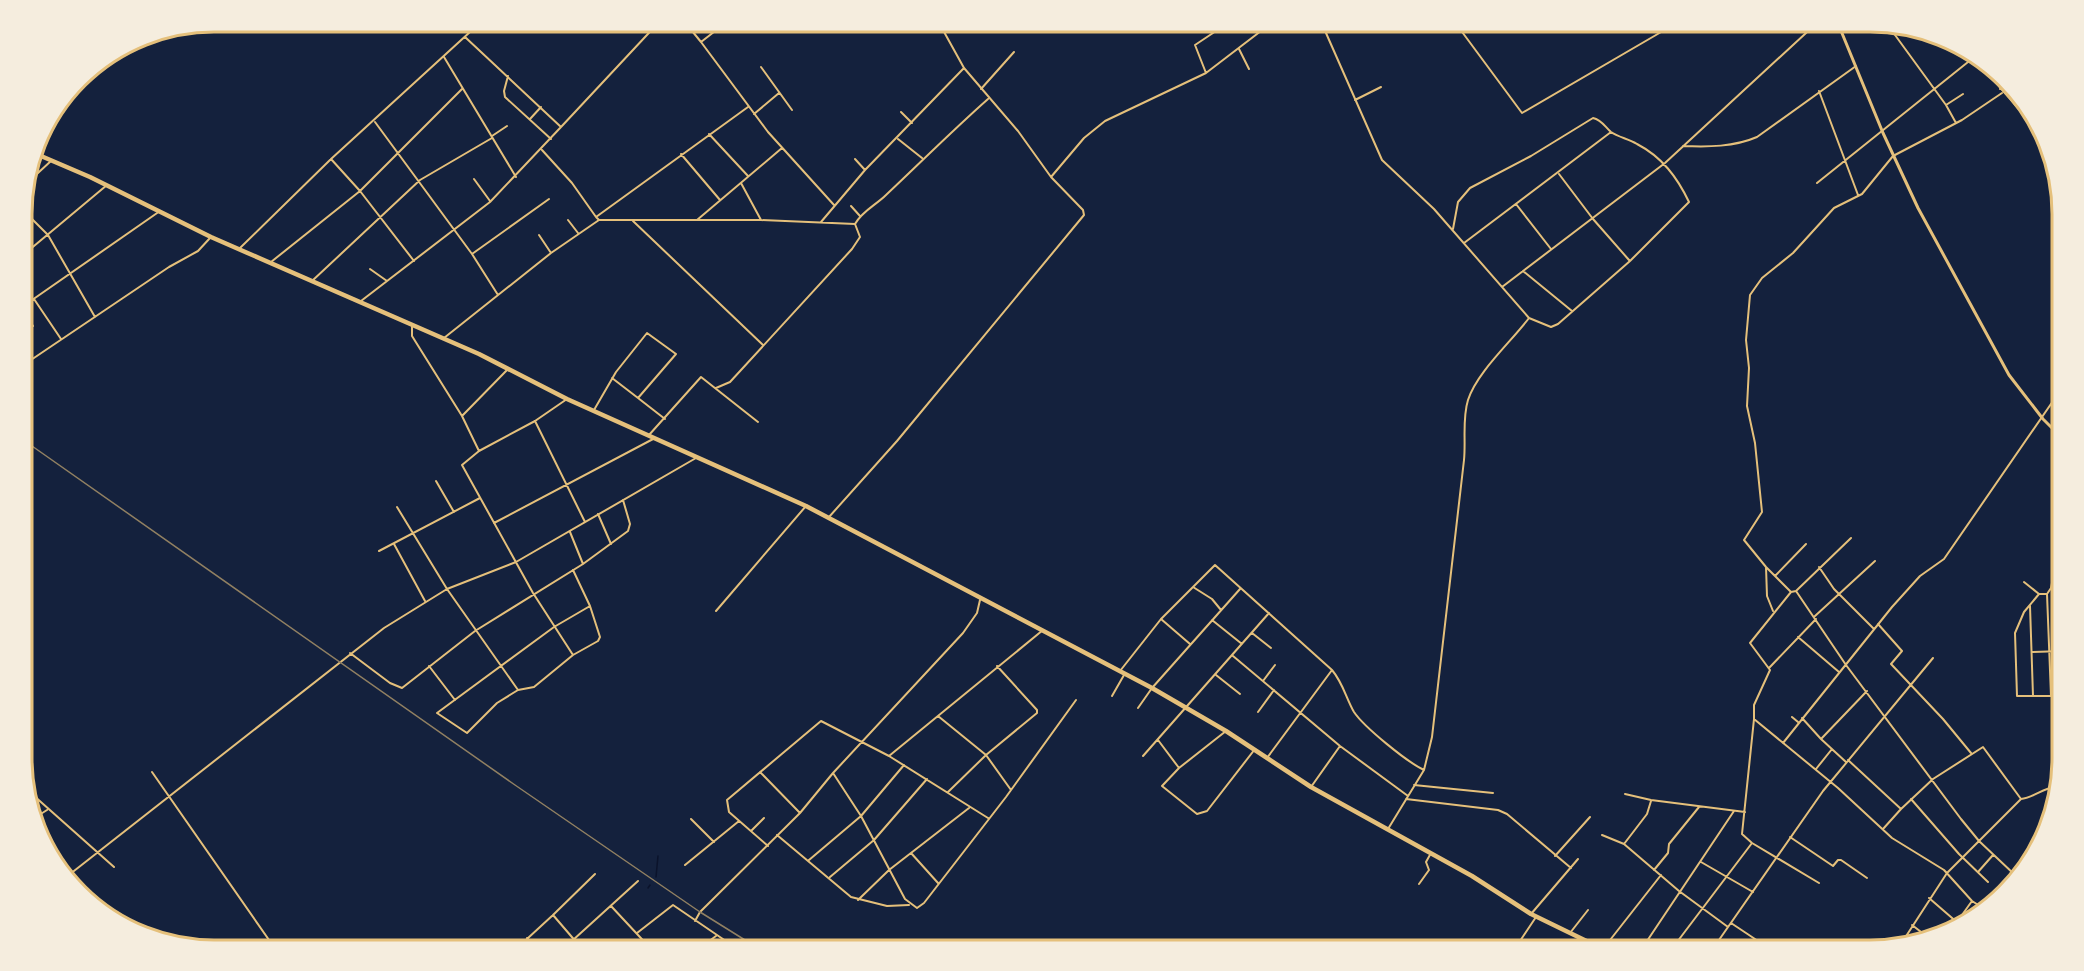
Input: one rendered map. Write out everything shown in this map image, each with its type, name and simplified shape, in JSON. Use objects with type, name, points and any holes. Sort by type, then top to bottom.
[{"type":"main road","points":[[41,156],[161,210],[211,237],[509,369],[567,399],[696,458],[750,479],[829,517],[1188,708],[1311,787],[1431,853],[1534,915],[1583,939]]},
{"type":"street","points":[[240,248],[331,159],[470,32]]},
{"type":"street","points":[[359,304],[490,202],[542,150],[650,32]]},
{"type":"street","points":[[693,32],[748,107],[834,205]]},
{"type":"street","points":[[701,42],[714,32]]},
{"type":"street","points":[[829,517],[897,441],[1084,215],[1083,210],[1052,177],[1018,131],[988,99],[964,68],[944,32]]},
{"type":"street","points":[[1206,74],[1194,46],[1215,32]]},
{"type":"street","points":[[1052,177],[1084,138],[1105,121],[1206,74],[1262,32]]},
{"type":"street","points":[[1327,32],[1354,100],[1382,160],[1453,229],[1529,318],[1551,327],[1630,261],[1689,202],[1677,178],[1665,163],[1640,145],[1611,132],[1598,119],[1588,120],[1542,150],[1470,188],[1458,202],[1453,229]]},
{"type":"street","points":[[1462,32],[1522,113],[1661,32]]},
{"type":"street","points":[[1502,287],[1665,163],[1807,32]]},
{"type":"street","points":[[1842,32],[1883,133],[1918,208],[2009,375],[2052,428]]},
{"type":"street","points":[[1894,33],[1937,89],[1956,123]]},
{"type":"street","points":[[465,37],[561,127]]},
{"type":"street","points":[[1239,49],[1250,69]]},
{"type":"street","points":[[981,90],[1014,52]]},
{"type":"street","points":[[444,57],[516,177]]},
{"type":"street","points":[[1817,183],[1883,133],[1969,61]]},
{"type":"street","points":[[1683,146],[1707,147],[1746,142],[1856,66]]},
{"type":"street","points":[[761,68],[792,111]]},
{"type":"street","points":[[821,222],[866,170],[964,68]]},
{"type":"street","points":[[508,76],[504,94],[551,139]]},
{"type":"street","points":[[1993,80],[2002,93],[2024,117]]},
{"type":"street","points":[[1354,100],[1381,87]]},
{"type":"street","points":[[270,262],[360,191],[462,89]]},
{"type":"street","points":[[1819,91],[1858,196]]},
{"type":"street","points":[[754,114],[779,93]]},
{"type":"street","points":[[1946,105],[1964,93]]},
{"type":"street","points":[[1791,592],[1744,540],[1762,512],[1755,443],[1747,406],[1749,368],[1746,340],[1750,317],[1748,302],[1762,278],[1792,253],[1834,208],[1858,196],[1893,156],[1956,123],[2002,93]]},
{"type":"street","points":[[855,224],[860,216],[885,197],[922,158],[988,99]]},
{"type":"street","points":[[530,120],[541,107]]},
{"type":"street","points":[[442,340],[681,154],[748,107]]},
{"type":"street","points":[[902,112],[912,123]]},
{"type":"street","points":[[374,121],[420,180],[498,295]]},
{"type":"street","points":[[312,281],[420,180],[507,126]]},
{"type":"street","points":[[1464,243],[1559,174],[1611,132]]},
{"type":"street","points":[[708,134],[748,176]]},
{"type":"street","points":[[897,139],[922,158]]},
{"type":"street","points":[[697,221],[782,148]]},
{"type":"street","points":[[542,150],[572,183],[598,218],[633,221],[761,220],[855,224]]},
{"type":"street","points":[[681,154],[720,200]]},
{"type":"street","points":[[331,159],[360,191],[414,261]]},
{"type":"street","points":[[855,159],[866,170]]},
{"type":"street","points":[[36,175],[52,160]]},
{"type":"street","points":[[1559,174],[1593,219],[1630,261]]},
{"type":"street","points":[[474,178],[490,202]]},
{"type":"street","points":[[741,183],[761,220]]},
{"type":"street","points":[[32,248],[107,185]]},
{"type":"street","points":[[472,254],[549,199]]},
{"type":"street","points":[[1516,204],[1551,249]]},
{"type":"street","points":[[851,206],[860,216]]},
{"type":"street","points":[[62,339],[34,299],[161,210]]},
{"type":"street","points":[[32,219],[48,235],[95,317]]},
{"type":"street","points":[[568,220],[578,233]]},
{"type":"street","points":[[633,221],[763,345]]},
{"type":"street","points":[[716,388],[730,382],[860,239],[855,224]]},
{"type":"street","points":[[539,234],[551,253]]},
{"type":"street","points":[[32,359],[169,267],[198,251],[211,237]]},
{"type":"street","points":[[370,269],[387,281]]},
{"type":"street","points":[[1523,271],[1572,311]]},
{"type":"street","points":[[1388,829],[1424,770],[1432,737],[1464,458],[1464,422],[1468,400],[1478,382],[1529,318]]},
{"type":"street","points":[[412,326],[412,336],[462,416],[479,451]]},
{"type":"street","points":[[594,410],[612,378],[645,333],[674,352],[676,356],[638,398]]},
{"type":"street","points":[[462,416],[509,369]]},
{"type":"street","points":[[612,378],[665,419]]},
{"type":"street","points":[[649,435],[698,378],[704,378],[758,422]]},
{"type":"street","points":[[567,399],[535,421],[479,451],[462,465],[533,592],[573,655]]},
{"type":"street","points":[[1783,743],[1878,624],[1920,576],[1944,559],[2052,404]]},
{"type":"street","points":[[535,421],[585,522]]},
{"type":"street","points":[[494,523],[655,438]]},
{"type":"street","points":[[73,872],[313,686],[350,653],[425,601],[447,589],[516,562],[696,458]]},
{"type":"street","points":[[436,481],[454,512]]},
{"type":"street","points":[[379,551],[480,498]]},
{"type":"street","points":[[350,653],[400,688],[475,631],[533,592],[583,564],[630,528],[623,500]]},
{"type":"street","points":[[716,611],[806,506]]},
{"type":"street","points":[[397,507],[447,589],[518,690]]},
{"type":"street","points":[[598,514],[611,544]]},
{"type":"street","points":[[570,532],[583,564]]},
{"type":"street","points":[[1769,668],[1750,644],[1791,592],[1797,591],[1818,567],[1851,538]]},
{"type":"street","points":[[394,543],[425,601]]},
{"type":"street","points":[[1775,576],[1806,544]]},
{"type":"street","points":[[1819,883],[1752,843],[1742,834],[1754,705],[1767,682],[1769,668],[1816,617],[1875,561]]},
{"type":"street","points":[[1112,696],[1122,673],[1161,619],[1215,565],[1332,670],[1344,686],[1356,715],[1392,748],[1424,770]]},
{"type":"street","points":[[1766,567],[1767,596],[1774,612]]},
{"type":"street","points":[[1818,567],[1840,594],[1875,629]]},
{"type":"street","points":[[573,570],[590,606],[600,640],[573,655],[547,674],[534,687],[518,690],[497,703],[486,718],[466,734],[437,713],[554,627],[590,606]]},
{"type":"street","points":[[2024,582],[2039,594],[2047,594]]},
{"type":"street","points":[[2039,594],[2030,604],[2016,633],[2016,694],[2018,697],[2051,696],[2047,594],[2052,583]]},
{"type":"street","points":[[1193,587],[1212,599],[1221,611]]},
{"type":"street","points":[[1137,708],[1190,644],[1240,589]]},
{"type":"street","points":[[1797,591],[1846,666],[1979,841],[2012,872]]},
{"type":"street","points":[[695,921],[700,912],[800,813],[832,773],[864,742],[969,627],[977,612],[980,597]]},
{"type":"street","points":[[2030,604],[2034,696]]},
{"type":"street","points":[[1143,756],[1188,708],[1269,613]]},
{"type":"street","points":[[1161,619],[1190,644]]},
{"type":"street","points":[[1212,621],[1242,644]]},
{"type":"street","points":[[1878,624],[1902,651],[1891,664],[1943,719],[1971,754]]},
{"type":"street","points":[[889,756],[1043,630]]},
{"type":"street","points":[[1252,633],[1271,648]]},
{"type":"street","points":[[1798,637],[1840,673]]},
{"type":"street","points":[[2033,652],[2050,651]]},
{"type":"street","points":[[1233,656],[1300,714],[1407,797],[1498,810],[1515,818],[1532,837],[1571,868]]},
{"type":"street","points":[[1720,939],[1830,781],[1933,658]]},
{"type":"street","points":[[429,666],[455,700]]},
{"type":"street","points":[[948,792],[987,754],[1038,712],[997,666]]},
{"type":"street","points":[[1263,681],[1275,666]]},
{"type":"street","points":[[1266,758],[1332,670]]},
{"type":"street","points":[[1216,675],[1240,694]]},
{"type":"street","points":[[1258,712],[1274,690]]},
{"type":"street","points":[[1821,739],[1867,691]]},
{"type":"street","points":[[777,835],[845,893],[858,900],[894,907],[921,906],[1011,790],[1076,700]]},
{"type":"street","points":[[937,715],[987,754],[1011,790]]},
{"type":"street","points":[[1792,717],[1798,722]]},
{"type":"street","points":[[1802,718],[1821,739],[1901,809]]},
{"type":"street","points":[[1754,719],[1908,849],[1947,873],[1977,904]]},
{"type":"street","points":[[768,846],[728,810],[727,800],[819,722],[826,722],[905,765],[988,818]]},
{"type":"street","points":[[1226,731],[1164,782],[1162,788],[1197,814],[1203,814],[1255,749]]},
{"type":"street","points":[[1158,740],[1179,768]]},
{"type":"street","points":[[1311,787],[1341,746]]},
{"type":"street","points":[[1883,829],[1933,779],[1979,748],[1984,748],[2021,799]]},
{"type":"street","points":[[1816,770],[1832,749]]},
{"type":"street","points":[[809,860],[861,816],[905,765]]},
{"type":"street","points":[[152,772],[171,796],[269,940]]},
{"type":"street","points":[[760,772],[800,813]]},
{"type":"street","points":[[832,773],[861,816],[909,905]]},
{"type":"street","points":[[830,878],[874,840],[927,779]]},
{"type":"street","points":[[1414,785],[1493,794]]},
{"type":"street","points":[[1906,936],[1947,873],[2021,799],[2029,798],[2050,787]]},
{"type":"street","points":[[1625,794],[1651,800],[1745,812]]},
{"type":"street","points":[[1911,799],[1962,858],[1988,882]]},
{"type":"street","points":[[1624,844],[1647,814],[1651,800]]},
{"type":"street","points":[[37,801],[114,867]]},
{"type":"street","points":[[858,900],[889,870],[969,807]]},
{"type":"street","points":[[1654,870],[1668,853],[1669,844],[1700,807]]},
{"type":"street","points":[[41,814],[46,810]]},
{"type":"street","points":[[1648,939],[1734,811]]},
{"type":"street","points":[[1555,855],[1590,817]]},
{"type":"street","points":[[751,831],[764,818]]},
{"type":"street","points":[[691,819],[714,842]]},
{"type":"street","points":[[685,865],[739,821]]},
{"type":"street","points":[[1602,835],[1624,844],[1679,891],[1728,927]]},
{"type":"street","points":[[1790,837],[1833,865],[1842,860],[1867,878]]},
{"type":"street","points":[[1679,939],[1752,843]]},
{"type":"street","points":[[911,853],[938,883]]},
{"type":"street","points":[[1419,884],[1428,871],[1426,862],[1431,853]]},
{"type":"street","points":[[1978,872],[1993,855]]},
{"type":"street","points":[[1520,939],[1534,915],[1578,859]]},
{"type":"street","points":[[1701,862],[1725,878],[1753,892]]},
{"type":"street","points":[[527,938],[596,874]]},
{"type":"street","points":[[1612,939],[1661,875]]},
{"type":"street","points":[[553,915],[574,939],[638,881]]},
{"type":"street","points":[[1929,898],[1954,919]]},
{"type":"street","points":[[1964,914],[1972,901]]},
{"type":"street","points":[[637,933],[673,905],[722,940]]},
{"type":"street","points":[[611,906],[643,940]]},
{"type":"street","points":[[1570,933],[1588,910]]},
{"type":"street","points":[[1731,923],[1755,939]]},
{"type":"street","points":[[1912,925],[1921,932]]},
{"type":"street","points":[[711,940],[716,936]]},
{"type":"waterway","points":[[656,877],[658,856]]},
{"type":"railway","points":[[32,446],[515,785],[700,912],[744,940]]}]
